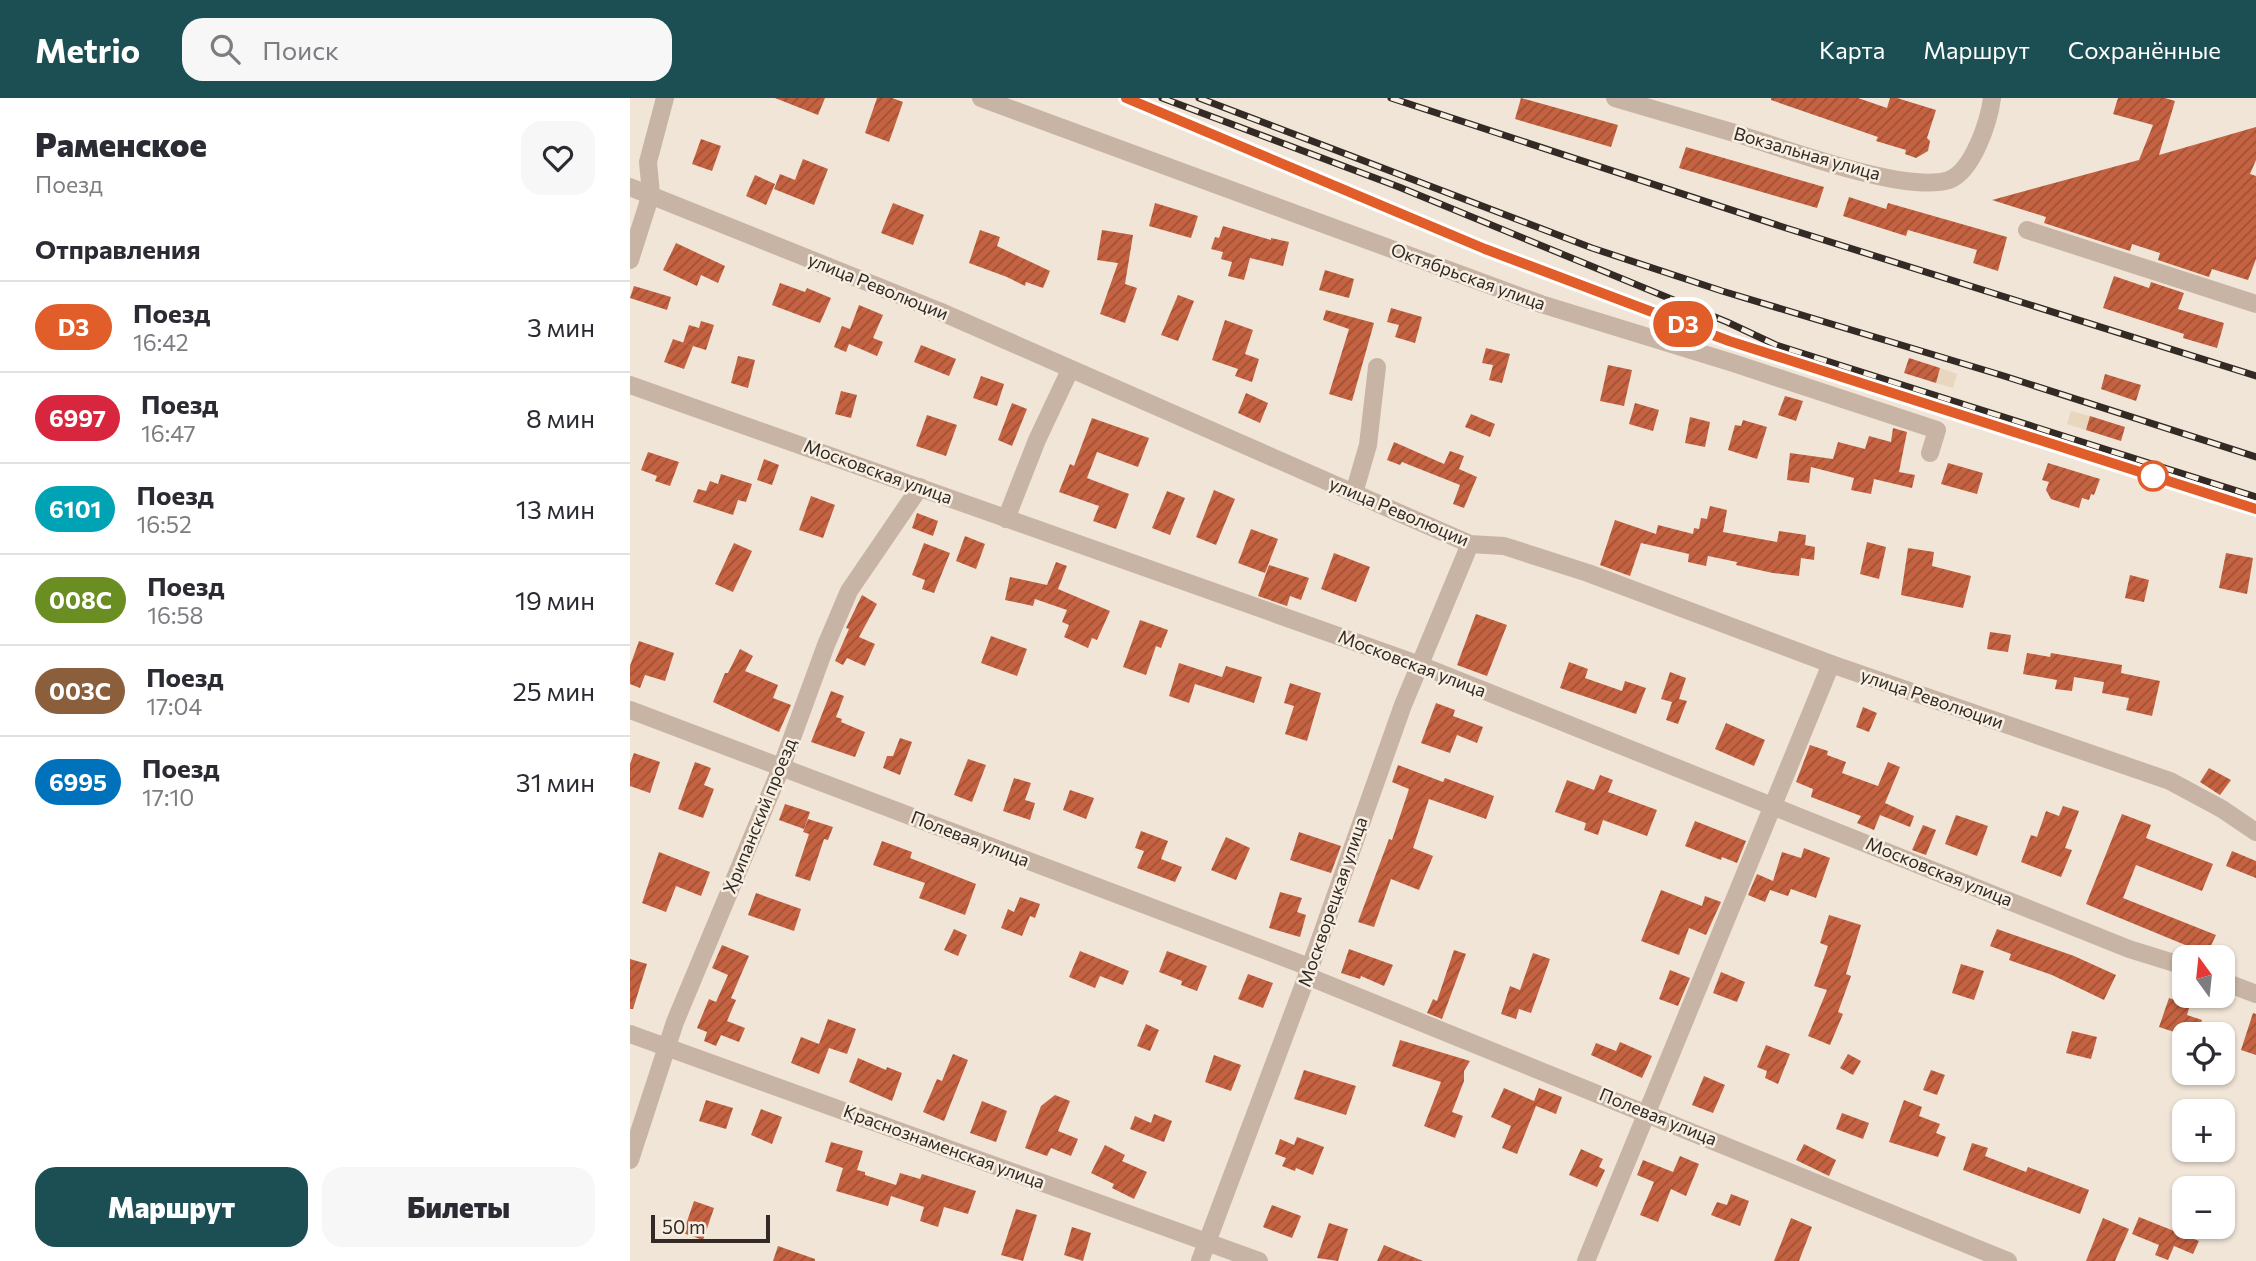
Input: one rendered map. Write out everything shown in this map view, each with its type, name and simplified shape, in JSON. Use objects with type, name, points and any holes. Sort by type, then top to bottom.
[{"type":"street","points":[[630,260],[651,194],[648,162],[665,98]]},
{"type":"street","name":"Октябрьская улица","points":[[981,98],[1541,304],[1937,430],[1930,453]]},
{"type":"street","name":"Вокзальная улица","points":[[1615,98],[1862,173],[1919,182],[1950,180],[1966,167],[1975,153],[1992,98]]},
{"type":"street","name":"улица Революции","points":[[630,187],[939,310],[1470,544],[1504,546],[1588,573],[1831,664],[2169,781],[2256,832]]},
{"type":"street","points":[[2027,230],[2256,304]]},
{"type":"street","points":[[1354,493],[1368,445],[1377,367]]},
{"type":"street","points":[[1006,519],[1037,440],[1070,370]]},
{"type":"street","name":"Московская улица","points":[[630,385],[1420,665],[2129,949],[2172,962]]},
{"type":"street","name":"Хрипанский проезд","points":[[630,1160],[675,1022],[781,768],[826,645],[849,591],[920,487]]},
{"type":"street","name":"Москворецкая улица","points":[[1200,1261],[1308,972],[1403,705],[1470,544]]},
{"type":"street","points":[[1586,1261],[1831,664]]},
{"type":"street","name":"Полевая улица","points":[[630,710],[1308,972],[2008,1261]]},
{"type":"street","points":[[2235,986],[2256,994]]},
{"type":"street","name":"Краснознаменская улица","points":[[630,1034],[1259,1261]]},
{"type":"shaded area","points":[[1940,368],[1957,374],[1953,388],[1936,383]]},
{"type":"shaded area","points":[[2071,411],[2090,416],[2086,430],[2067,424]]},
{"type":"building","points":[[775,98],[825,98],[818,115]]},
{"type":"building","points":[[877,98],[892,98],[903,102],[889,142],[865,133]]},
{"type":"building","points":[[1521,98],[1618,125],[1611,147],[1515,119]]},
{"type":"building","points":[[1771,98],[1858,98],[1887,108],[1890,98],[1897,98],[1936,110],[1927,138],[1930,141],[1928,151],[1916,158],[1905,154],[1906,150],[1876,141],[1878,137]]},
{"type":"building","points":[[2118,98],[2165,98],[2175,101],[2159,155],[2256,127],[2256,160],[2250,174],[2256,176],[2256,259],[2248,280],[2212,269],[2209,277],[2158,260],[2160,253],[2132,244],[2130,251],[2044,223],[2046,217],[1992,200],[2139,160],[2153,125],[2113,114]]},
{"type":"building","points":[[701,139],[721,146],[712,171],[692,164]]},
{"type":"building","points":[[1686,147],[1824,187],[1817,208],[1679,168]]},
{"type":"building","points":[[803,159],[828,169],[814,205],[774,189],[780,174],[795,180]]},
{"type":"building","points":[[755,175],[775,184],[766,205],[746,196]]},
{"type":"building","points":[[1849,197],[1886,209],[1888,203],[2007,237],[1998,271],[1973,263],[1977,250],[1908,230],[1906,236],[1843,216]]},
{"type":"building","points":[[893,203],[924,215],[913,245],[881,233]]},
{"type":"building","points":[[1155,203],[1198,216],[1191,238],[1149,226]]},
{"type":"building","points":[[1223,226],[1271,240],[1289,242],[1283,266],[1250,258],[1244,280],[1228,276],[1232,262],[1221,259],[1223,252],[1211,249]]},
{"type":"building","points":[[980,230],[1000,237],[997,246],[1050,271],[1043,288],[1026,282],[1025,286],[969,263]]},
{"type":"building","points":[[1102,230],[1133,235],[1125,284],[1137,288],[1125,323],[1100,314],[1118,263],[1097,260]]},
{"type":"building","points":[[676,243],[725,266],[718,283],[701,275],[697,286],[663,270]]},
{"type":"building","points":[[1325,270],[1354,279],[1349,298],[1319,290]]},
{"type":"building","points":[[2114,276],[2149,288],[2151,282],[2184,293],[2178,309],[2224,323],[2217,348],[2183,338],[2184,334],[2103,308]]},
{"type":"building","points":[[780,283],[805,292],[807,288],[831,298],[820,323],[772,305]]},
{"type":"building","points":[[634,286],[671,297],[667,310],[630,298]]},
{"type":"building","points":[[1178,295],[1194,301],[1178,341],[1161,335]]},
{"type":"building","points":[[859,305],[883,315],[873,338],[883,342],[877,356],[849,344],[846,352],[834,347],[842,326],[850,329]]},
{"type":"building","points":[[1391,308],[1422,317],[1415,343],[1395,337],[1399,325],[1387,322]]},
{"type":"building","points":[[1326,310],[1374,323],[1352,401],[1329,394],[1349,329],[1323,320]]},
{"type":"building","points":[[1225,320],[1253,330],[1245,354],[1259,359],[1252,382],[1235,376],[1238,369],[1212,360]]},
{"type":"building","points":[[701,321],[714,325],[706,350],[683,343],[689,325],[699,328]]},
{"type":"building","points":[[673,339],[693,346],[684,369],[664,362]]},
{"type":"building","points":[[921,345],[956,359],[949,376],[914,362]]},
{"type":"building","points":[[1486,348],[1510,354],[1502,383],[1489,380],[1493,365],[1482,363]]},
{"type":"building","points":[[738,356],[755,360],[748,388],[731,383]]},
{"type":"building","points":[[1909,358],[1940,368],[1936,383],[1904,373]]},
{"type":"building","points":[[1608,365],[1632,370],[1624,406],[1600,401]]},
{"type":"building","points":[[2105,374],[2141,385],[2136,401],[2101,389]]},
{"type":"building","points":[[981,376],[1004,384],[997,406],[973,398]]},
{"type":"building","points":[[841,391],[857,395],[851,418],[835,414]]},
{"type":"building","points":[[1246,393],[1268,403],[1260,423],[1238,413]]},
{"type":"building","points":[[1785,396],[1803,401],[1796,421],[1778,415]]},
{"type":"building","points":[[1012,403],[1027,409],[1012,446],[998,440]]},
{"type":"building","points":[[1635,403],[1659,410],[1653,431],[1629,424]]},
{"type":"building","points":[[1471,414],[1495,424],[1490,437],[1465,427]]},
{"type":"building","points":[[927,415],[957,425],[946,456],[916,446]]},
{"type":"building","points":[[2090,416],[2125,427],[2121,441],[2086,430]]},
{"type":"building","points":[[1690,417],[1710,422],[1705,447],[1685,443]]},
{"type":"building","points":[[1092,418],[1149,438],[1138,467],[1097,452],[1087,478],[1129,494],[1116,529],[1093,521],[1099,506],[1059,492],[1070,464],[1074,466]]},
{"type":"building","points":[[1743,420],[1767,427],[1757,459],[1728,450],[1735,425],[1741,426]]},
{"type":"building","points":[[1893,428],[1907,432],[1899,472],[1915,475],[1912,488],[1874,479],[1871,494],[1851,490],[1854,478],[1811,467],[1809,483],[1787,480],[1790,453],[1833,459],[1838,442],[1865,449],[1869,436],[1891,442]]},
{"type":"building","points":[[1394,442],[1444,464],[1450,451],[1464,456],[1459,469],[1477,477],[1464,508],[1453,504],[1460,485],[1402,462],[1400,465],[1387,460]]},
{"type":"building","points":[[648,452],[679,462],[670,486],[655,481],[657,476],[641,470]]},
{"type":"building","points":[[764,459],[779,465],[772,485],[757,480]]},
{"type":"building","points":[[1948,463],[1983,473],[1977,494],[1941,484]]},
{"type":"building","points":[[2048,463],[2100,479],[2094,495],[2091,494],[2089,500],[2082,498],[2079,508],[2051,499],[2046,490],[2049,482],[2042,480]]},
{"type":"building","points":[[721,474],[752,484],[746,502],[738,500],[733,515],[693,502],[698,489],[706,491],[710,481],[718,484]]},
{"type":"building","points":[[1214,490],[1235,499],[1216,545],[1196,537]]},
{"type":"building","points":[[1167,491],[1185,498],[1170,535],[1152,528]]},
{"type":"building","points":[[811,496],[835,505],[823,538],[799,530]]},
{"type":"building","points":[[1710,506],[1727,510],[1723,532],[1777,542],[1779,531],[1806,535],[1805,545],[1815,547],[1814,560],[1801,558],[1799,576],[1736,565],[1737,562],[1708,556],[1706,566],[1688,562],[1689,554],[1641,543],[1630,576],[1600,565],[1615,520],[1656,534],[1658,525],[1693,534],[1694,528],[1699,529],[1701,518],[1707,519]]},
{"type":"building","points":[[917,513],[938,521],[933,536],[912,528]]},
{"type":"building","points":[[1251,529],[1278,539],[1265,573],[1238,563]]},
{"type":"building","points":[[965,536],[985,544],[976,569],[956,561]]},
{"type":"building","points":[[1867,542],[1886,547],[1879,579],[1860,574]]},
{"type":"building","points":[[734,543],[752,551],[733,592],[715,584]]},
{"type":"building","points":[[924,543],[950,553],[934,593],[922,589],[925,580],[912,575]]},
{"type":"building","points":[[1908,548],[1934,552],[1932,566],[1971,576],[1963,608],[1901,595]]},
{"type":"building","points":[[1334,553],[1370,567],[1356,602],[1321,589]]},
{"type":"building","points":[[2226,553],[2253,558],[2247,594],[2219,588]]},
{"type":"building","points":[[1056,562],[1067,566],[1058,589],[1110,611],[1097,640],[1092,638],[1088,648],[1064,637],[1069,625],[1062,622],[1067,610],[1035,599],[1033,606],[1005,600],[1010,577],[1047,585]]},
{"type":"building","points":[[1269,565],[1309,578],[1301,600],[1290,596],[1287,606],[1258,596]]},
{"type":"building","points":[[2130,575],[2149,580],[2144,602],[2125,598]]},
{"type":"building","points":[[862,595],[877,604],[859,637],[875,644],[865,666],[847,658],[843,665],[835,661],[849,629],[846,628]]},
{"type":"building","points":[[1476,614],[1507,625],[1487,676],[1457,665]]},
{"type":"building","points":[[1140,620],[1168,630],[1161,648],[1156,646],[1146,675],[1123,667]]},
{"type":"building","points":[[1990,632],[2011,635],[2008,652],[1987,649]]},
{"type":"building","points":[[991,636],[1027,649],[1017,676],[981,663]]},
{"type":"building","points":[[639,641],[674,653],[665,681],[645,675],[640,688],[630,684],[630,666]]},
{"type":"building","points":[[740,649],[753,656],[745,671],[778,685],[773,698],[791,705],[779,732],[713,702],[725,673],[728,673]]},
{"type":"building","points":[[2027,653],[2050,657],[2051,653],[2122,665],[2121,673],[2160,681],[2152,716],[2126,710],[2129,698],[2102,693],[2104,682],[2074,677],[2072,691],[2055,689],[2057,680],[2023,674]]},
{"type":"building","points":[[1569,662],[1588,669],[1585,678],[1622,691],[1625,681],[1646,688],[1636,714],[1560,688]]},
{"type":"building","points":[[1179,663],[1222,677],[1226,666],[1262,677],[1254,703],[1195,684],[1189,703],[1169,696]]},
{"type":"building","points":[[1670,672],[1686,678],[1679,699],[1687,701],[1678,724],[1666,720],[1672,702],[1661,699]]},
{"type":"building","points":[[1290,683],[1321,693],[1307,741],[1285,734],[1294,706],[1284,703]]},
{"type":"building","points":[[831,691],[844,696],[836,717],[842,719],[841,722],[865,732],[855,757],[811,742]]},
{"type":"building","points":[[1436,703],[1455,710],[1453,716],[1483,727],[1477,743],[1457,735],[1450,753],[1421,743]]},
{"type":"building","points":[[1863,707],[1877,713],[1869,732],[1856,727]]},
{"type":"building","points":[[1726,723],[1765,740],[1754,766],[1715,749]]},
{"type":"building","points":[[900,738],[912,742],[900,775],[883,768],[887,756],[893,756]]},
{"type":"building","points":[[1810,745],[1828,751],[1827,755],[1846,762],[1842,773],[1878,786],[1888,762],[1900,767],[1885,803],[1914,816],[1910,827],[1880,815],[1874,830],[1857,823],[1861,816],[1811,797],[1813,789],[1796,782]]},
{"type":"building","points":[[634,753],[660,762],[650,793],[630,786],[630,764]]},
{"type":"building","points":[[968,759],[986,765],[972,802],[954,795]]},
{"type":"building","points":[[695,762],[711,768],[704,785],[714,789],[703,818],[678,809]]},
{"type":"building","points":[[1398,765],[1443,782],[1445,778],[1494,796],[1486,819],[1429,799],[1413,848],[1433,856],[1419,890],[1391,879],[1374,927],[1358,922],[1389,839],[1392,840],[1409,789],[1392,782]]},
{"type":"building","points":[[2209,768],[2231,780],[2220,795],[2200,782]]},
{"type":"building","points":[[1600,775],[1613,780],[1608,792],[1657,810],[1647,836],[1603,820],[1598,835],[1584,830],[1586,823],[1555,812],[1567,780],[1594,790]]},
{"type":"building","points":[[1014,778],[1031,783],[1025,800],[1035,803],[1030,820],[1003,811]]},
{"type":"building","points":[[1070,790],[1094,798],[1086,819],[1063,810]]},
{"type":"building","points":[[785,804],[810,812],[804,829],[779,820]]},
{"type":"building","points":[[2063,806],[2079,811],[2065,848],[2072,850],[2061,877],[2021,862],[2031,835],[2037,837],[2046,811],[2059,816]]},
{"type":"building","points":[[2122,814],[2151,825],[2146,838],[2213,864],[2202,891],[2136,865],[2123,898],[2216,935],[2211,945],[2185,945],[2086,904]]},
{"type":"building","points":[[1956,815],[1988,826],[1977,856],[1945,844]]},
{"type":"building","points":[[808,819],[833,827],[828,840],[824,839],[810,881],[795,876],[809,834],[803,832]]},
{"type":"building","points":[[1695,821],[1746,841],[1737,863],[1722,857],[1721,860],[1685,846]]},
{"type":"building","points":[[1923,825],[1936,830],[1926,855],[1912,850]]},
{"type":"building","points":[[1141,831],[1168,841],[1161,859],[1182,867],[1175,882],[1137,868],[1144,851],[1135,848]]},
{"type":"building","points":[[1299,832],[1341,846],[1331,873],[1290,860]]},
{"type":"building","points":[[1226,837],[1250,848],[1236,880],[1211,870]]},
{"type":"building","points":[[882,841],[912,852],[910,858],[976,884],[965,915],[919,898],[925,883],[873,865]]},
{"type":"building","points":[[1804,848],[1830,858],[1816,898],[1791,889],[1788,896],[1770,890],[1765,902],[1748,895],[1757,874],[1773,881],[1782,852],[1801,858]]},
{"type":"building","points":[[2232,851],[2256,861],[2256,878],[2226,866]]},
{"type":"building","points":[[659,852],[710,872],[701,896],[676,886],[666,912],[642,903]]},
{"type":"building","points":[[1661,890],[1702,906],[1705,896],[1721,902],[1706,935],[1689,928],[1679,955],[1641,941]]},
{"type":"building","points":[[1280,892],[1302,898],[1297,912],[1306,915],[1300,937],[1269,928]]},
{"type":"building","points":[[756,893],[801,909],[794,931],[748,915]]},
{"type":"building","points":[[1020,897],[1040,904],[1035,918],[1030,916],[1022,936],[1001,928],[1008,909],[1014,912]]},
{"type":"building","points":[[1829,915],[1861,925],[1846,974],[1851,976],[1838,1012],[1843,1014],[1830,1045],[1808,1036],[1827,990],[1814,986],[1828,946],[1820,943]]},
{"type":"building","points":[[954,929],[967,935],[958,956],[944,950]]},
{"type":"building","points":[[1997,929],[2074,956],[2116,975],[2104,1000],[2052,975],[2009,960],[2011,954],[1990,946]]},
{"type":"building","points":[[722,945],[749,956],[731,998],[736,1000],[727,1021],[745,1028],[739,1042],[721,1035],[716,1046],[704,1041],[707,1032],[697,1028],[709,999],[716,1002],[728,975],[712,968]]},
{"type":"building","points":[[1349,949],[1393,965],[1384,986],[1361,976],[1360,979],[1341,973]]},
{"type":"building","points":[[1454,950],[1466,954],[1442,1019],[1427,1013],[1433,999],[1437,1001]]},
{"type":"building","points":[[1080,951],[1129,971],[1123,985],[1100,976],[1095,988],[1069,977]]},
{"type":"building","points":[[1167,951],[1207,966],[1197,991],[1181,985],[1182,981],[1159,972]]},
{"type":"building","points":[[1533,953],[1550,959],[1531,1013],[1519,1009],[1516,1019],[1501,1014],[1510,986],[1520,990]]},
{"type":"building","points":[[630,959],[647,964],[633,1009],[630,1009]]},
{"type":"building","points":[[1961,964],[1984,971],[1974,1000],[1952,993]]},
{"type":"building","points":[[1670,970],[1690,978],[1678,1006],[1659,999]]},
{"type":"building","points":[[1721,972],[1745,982],[1737,1002],[1713,993]]},
{"type":"building","points":[[1248,974],[1273,983],[1263,1008],[1238,999]]},
{"type":"building","points":[[2169,998],[2172,999],[2172,1008],[2189,1008],[2187,1015],[2202,1020],[2172,1022],[2172,1031],[2159,1027]]},
{"type":"building","points":[[2253,1013],[2256,1014],[2256,1055],[2241,1050]]},
{"type":"building","points":[[828,1019],[856,1029],[847,1054],[829,1048],[819,1074],[791,1063],[801,1037],[819,1044]]},
{"type":"building","points":[[1146,1024],[1159,1030],[1150,1051],[1137,1046]]},
{"type":"building","points":[[2072,1031],[2097,1037],[2091,1059],[2066,1053]]},
{"type":"building","points":[[1400,1040],[1470,1061],[1464,1071],[1464,1081],[1452,1112],[1463,1116],[1455,1138],[1424,1126],[1441,1082],[1392,1066]]},
{"type":"building","points":[[1620,1042],[1652,1056],[1642,1078],[1591,1055],[1596,1043],[1616,1051]]},
{"type":"building","points":[[1766,1045],[1790,1054],[1778,1084],[1765,1078],[1767,1071],[1757,1067]]},
{"type":"building","points":[[953,1054],[968,1060],[944,1121],[923,1112],[937,1079],[942,1081]]},
{"type":"building","points":[[1848,1054],[1861,1061],[1853,1075],[1840,1068]]},
{"type":"building","points":[[1214,1055],[1241,1065],[1231,1091],[1205,1082]]},
{"type":"building","points":[[858,1058],[886,1070],[887,1067],[902,1073],[892,1101],[849,1082]]},
{"type":"building","points":[[1304,1070],[1356,1086],[1346,1115],[1294,1099]]},
{"type":"building","points":[[1931,1070],[1945,1075],[1937,1095],[1923,1090]]},
{"type":"building","points":[[1704,1076],[1725,1085],[1713,1113],[1692,1105]]},
{"type":"building","points":[[1504,1088],[1534,1101],[1539,1088],[1562,1097],[1556,1114],[1536,1106],[1517,1154],[1502,1148],[1511,1126],[1491,1117]]},
{"type":"building","points":[[1055,1095],[1070,1101],[1058,1131],[1078,1139],[1071,1156],[1051,1148],[1047,1156],[1025,1148],[1041,1106]]},
{"type":"building","points":[[706,1100],[733,1108],[726,1129],[699,1121]]},
{"type":"building","points":[[1904,1100],[1922,1107],[1919,1116],[1940,1124],[1936,1133],[1946,1137],[1938,1157],[1889,1142]]},
{"type":"building","points":[[982,1101],[1007,1111],[996,1142],[970,1133]]},
{"type":"building","points":[[761,1109],[782,1117],[772,1144],[751,1135]]},
{"type":"building","points":[[1842,1113],[1869,1123],[1863,1139],[1836,1129]]},
{"type":"building","points":[[1154,1114],[1172,1121],[1164,1142],[1130,1129],[1135,1116],[1151,1123]]},
{"type":"building","points":[[1297,1137],[1324,1147],[1313,1175],[1282,1166],[1286,1158],[1275,1154],[1280,1139],[1294,1145]]},
{"type":"building","points":[[831,1142],[863,1151],[857,1170],[865,1172],[865,1175],[896,1185],[900,1173],[920,1179],[922,1174],[976,1191],[968,1214],[944,1207],[938,1227],[920,1221],[924,1207],[891,1196],[888,1206],[836,1191],[843,1168],[825,1162]]},
{"type":"building","points":[[1972,1143],[1988,1148],[1985,1156],[2026,1172],[2028,1167],[2089,1190],[2080,1214],[1963,1170]]},
{"type":"building","points":[[1804,1144],[1836,1160],[1829,1176],[1796,1160]]},
{"type":"building","points":[[1105,1145],[1125,1155],[1122,1161],[1147,1172],[1134,1199],[1112,1188],[1114,1184],[1091,1173]]},
{"type":"building","points":[[1581,1149],[1603,1159],[1599,1167],[1605,1170],[1597,1187],[1569,1175]]},
{"type":"building","points":[[1680,1156],[1699,1164],[1686,1196],[1671,1189],[1658,1222],[1640,1215],[1654,1182],[1637,1175],[1643,1160],[1673,1172]]},
{"type":"building","points":[[1731,1194],[1749,1201],[1740,1226],[1711,1215],[1717,1202],[1727,1205]]},
{"type":"building","points":[[694,1201],[714,1208],[703,1240],[683,1233]]},
{"type":"building","points":[[1272,1205],[1301,1216],[1292,1238],[1263,1227]]},
{"type":"building","points":[[1016,1209],[1037,1215],[1023,1261],[1001,1255]]},
{"type":"building","points":[[2139,1217],[2172,1230],[2172,1239],[2199,1241],[2193,1254],[2174,1246],[2168,1260],[2155,1255],[2159,1245],[2132,1234]]},
{"type":"building","points":[[1791,1218],[1812,1227],[1799,1261],[1774,1261]]},
{"type":"building","points":[[2103,1218],[2129,1229],[2115,1261],[2086,1261]]},
{"type":"building","points":[[1329,1223],[1348,1229],[1338,1261],[1317,1258]]},
{"type":"building","points":[[1072,1227],[1091,1233],[1083,1261],[1064,1255]]},
{"type":"building","points":[[1384,1245],[1423,1261],[1377,1261]]},
{"type":"building","points":[[778,1246],[815,1259],[815,1261],[773,1261]]},
{"type":"railway","points":[[1126,98],[1485,249],[1729,341],[2256,509]]},
{"type":"railway","points":[[1162,98],[1399,187],[1727,322],[1776,345],[2256,497]]},
{"type":"railway","points":[[1199,98],[1592,248],[2256,457]]},
{"type":"railway","points":[[1391,98],[1786,228],[2256,376]]},
{"type":"train","name":"D3","points":[[1126,98],[1485,249],[1729,341],[2256,509]]}]
